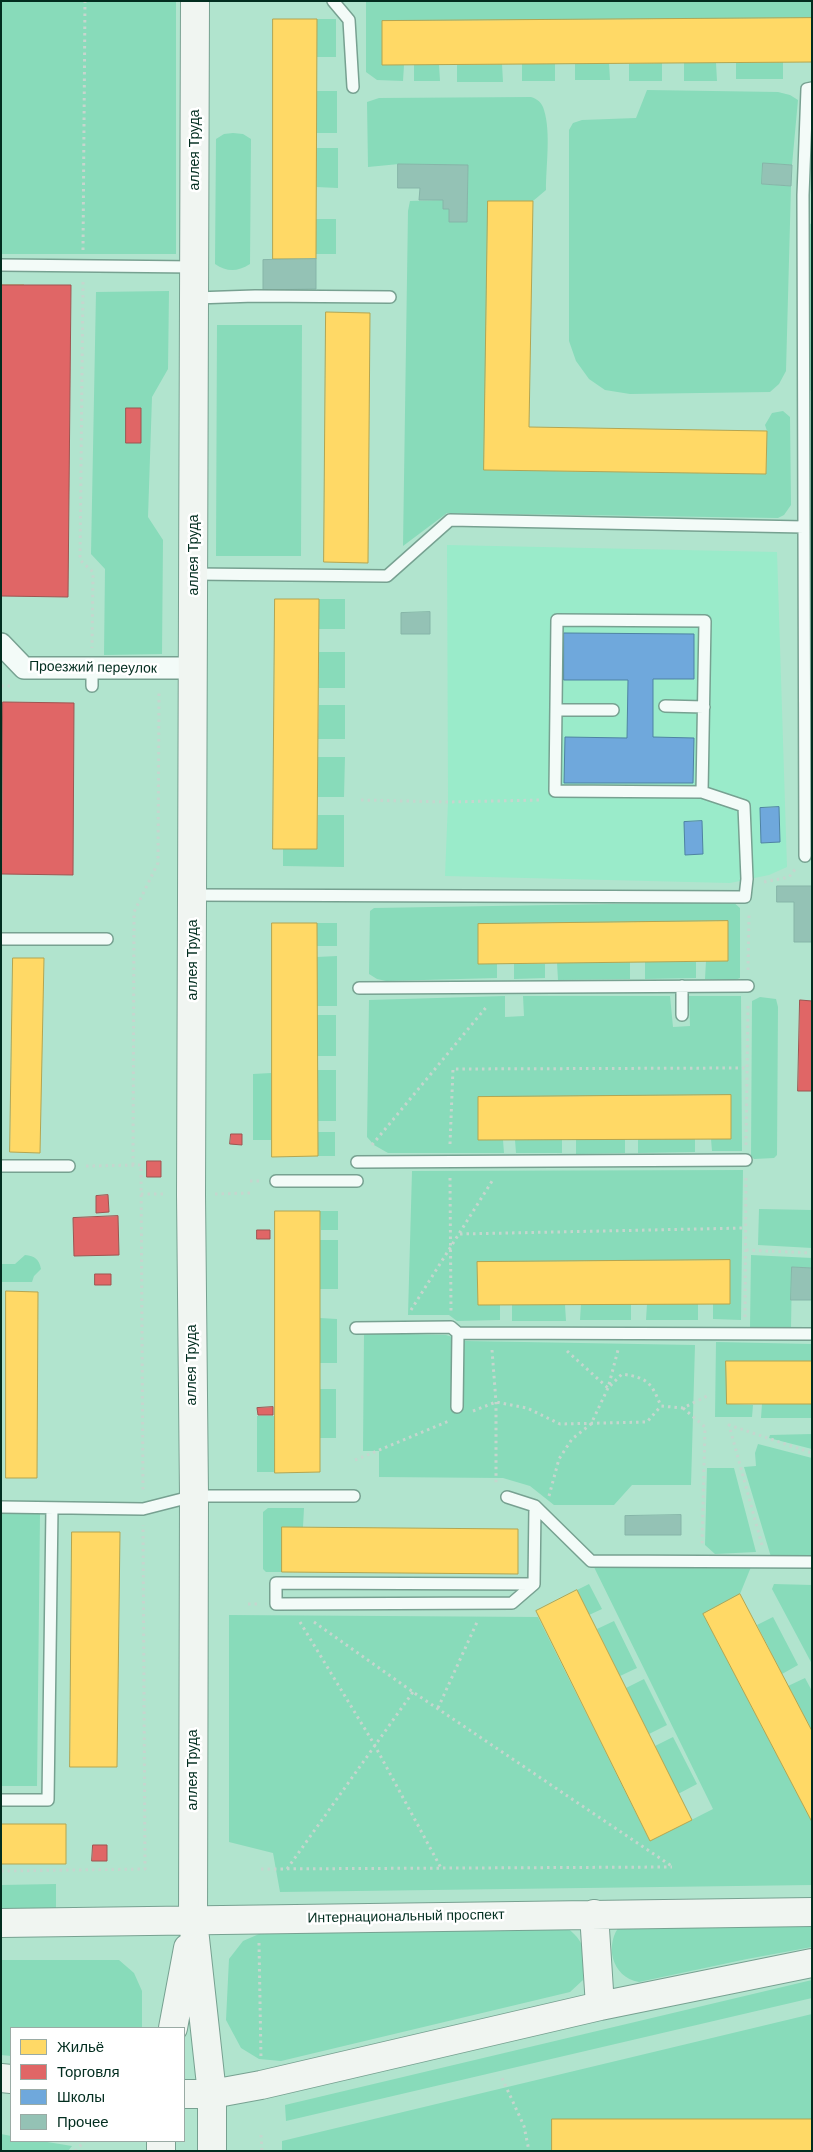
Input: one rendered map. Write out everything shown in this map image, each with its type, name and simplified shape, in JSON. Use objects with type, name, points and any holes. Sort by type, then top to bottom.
[{"type":"street","name":"аллея Труда","points":[[195,1],[194,894],[191,1184],[194,1496],[193,1920],[212,2094],[212,2151]]},
{"type":"street","name":"Проезжий переулок","points":[[1,644],[24,668],[92,677],[194,668]]},
{"type":"street","name":"Интернациональный проспект","points":[[1,1923],[812,1912]]},
{"type":"street","points":[[594,1914],[600,2006]]},
{"type":"street","name":"аллея Труда","points":[[173,2027],[193,1920]]},
{"type":"street","points":[[185,2094],[212,2094],[261,2085],[600,2006],[812,1963]]},
{"type":"lane","points":[[333,1],[349,20],[353,87]]},
{"type":"lane","points":[[805,856],[804,195],[807,89],[812,88]]},
{"type":"lane","points":[[1,265],[195,267]]},
{"type":"lane","points":[[195,298],[390,296]]},
{"type":"lane","points":[[194,574],[387,576],[450,520],[804,527]]},
{"type":"lane","points":[[194,894],[745,897],[747,879],[744,806],[702,792],[555,791],[557,620],[705,622],[702,792]]},
{"type":"lane","points":[[665,706],[704,707]]},
{"type":"lane","points":[[556,710],[613,710]]},
{"type":"lane","points":[[1,939],[107,939]]},
{"type":"lane","points":[[682,986],[682,1015]]},
{"type":"lane","points":[[359,988],[748,986]]},
{"type":"lane","points":[[358,1162],[746,1160]]},
{"type":"lane","points":[[1,1166],[69,1166]]},
{"type":"lane","points":[[276,1181],[357,1182]]},
{"type":"lane","points":[[356,1328],[547,1334],[812,1334]]},
{"type":"lane","points":[[455,1330],[457,1407]]},
{"type":"lane","points":[[1,1507],[143,1509],[194,1496],[354,1496]]},
{"type":"lane","points":[[507,1496],[535,1506],[591,1561],[812,1562]]},
{"type":"lane","points":[[534,1584],[276,1583],[276,1604],[512,1603],[534,1584],[535,1506]]},
{"type":"lane","points":[[1,1800],[48,1800],[52,1508]]},
{"type":"path","points":[[85,1],[80,560],[93,572],[92,677]]},
{"type":"path","points":[[132,1165],[134,912],[158,863],[158,686]]},
{"type":"path","points":[[361,800],[481,802],[543,800],[555,791]]},
{"type":"path","points":[[760,882],[789,877],[805,856]]},
{"type":"path","points":[[745,1334],[746,1068],[749,909]]},
{"type":"path","points":[[358,1162],[502,987]]},
{"type":"path","points":[[455,1330],[450,1249],[453,1069],[746,1068]]},
{"type":"path","points":[[400,1328],[504,1161]]},
{"type":"path","points":[[1,1871],[145,1869],[141,1165],[69,1166]]},
{"type":"path","points":[[460,1234],[746,1228]]},
{"type":"path","points":[[746,1250],[812,1253]]},
{"type":"path","points":[[491,1333],[496,1402],[496,1487]]},
{"type":"path","points":[[547,1334],[608,1388]]},
{"type":"path","points":[[545,1516],[552,1479],[559,1459],[572,1439],[591,1424],[608,1388],[622,1334]]},
{"type":"path","points":[[608,1388],[622,1374],[641,1377],[653,1388],[661,1406]]},
{"type":"path","points":[[661,1406],[683,1408],[707,1396]]},
{"type":"path","points":[[470,1413],[496,1402],[527,1408],[560,1424],[646,1422],[661,1406]]},
{"type":"path","points":[[683,1408],[705,1427],[702,1562]]},
{"type":"path","points":[[355,1460],[452,1420]]},
{"type":"path","points":[[767,1562],[729,1425],[812,1453]]},
{"type":"path","points":[[438,1708],[486,1603]]},
{"type":"path","points":[[261,1869],[672,1867],[413,1692],[290,1604]]},
{"type":"path","points":[[290,1604],[374,1744],[441,1868]]},
{"type":"path","points":[[287,1869],[374,1744],[413,1692]]},
{"type":"path","points":[[259,1938],[261,2059]]},
{"type":"path","points":[[502,2078],[524,2126],[529,2151]]},
{"type":"path","points":[[262,2135],[262,2151]]},
{"type":"shaded area","points":[[1,1],[176,1],[176,254],[1,254]]},
{"type":"shaded area","points":[[366,1],[812,1],[812,18],[382,21],[382,65],[404,65],[403,81],[377,80],[366,72]]},
{"type":"shaded area","points":[[317,19],[336,19],[336,57],[317,57]]},
{"type":"shaded area","points":[[783,62],[783,79],[736,79],[736,63]]},
{"type":"shaded area","points":[[609,63],[610,80],[575,80],[575,64]]},
{"type":"shaded area","points":[[662,63],[662,81],[629,81],[629,64]]},
{"type":"shaded area","points":[[684,63],[716,63],[717,81],[684,81]]},
{"type":"shaded area","points":[[502,64],[503,82],[457,82],[457,65]]},
{"type":"shaded area","points":[[522,64],[555,64],[555,81],[522,81]]},
{"type":"shaded area","points":[[414,65],[439,65],[440,81],[414,81]]},
{"type":"shaded area","points":[[647,90],[778,92],[790,95],[798,100],[792,165],[763,164],[762,184],[791,186],[786,371],[779,384],[770,392],[630,394],[605,390],[589,379],[576,361],[569,341],[569,130],[573,123],[582,120],[636,118]]},
{"type":"shaded area","points":[[317,91],[337,91],[337,133],[317,133]]},
{"type":"shaded area","points":[[531,97],[542,105],[546,119],[548,139],[546,190],[533,201],[488,201],[484,470],[766,474],[767,431],[765,425],[772,413],[783,411],[790,417],[791,505],[784,515],[778,518],[447,513],[403,546],[408,211],[410,201],[443,200],[443,209],[449,209],[449,222],[467,222],[468,166],[399,164],[368,167],[367,102],[379,98]]},
{"type":"shaded area","points":[[224,134],[243,134],[251,139],[250,264],[232,270],[215,264],[216,139]]},
{"type":"shaded area","points":[[317,148],[338,148],[338,188],[316,187]]},
{"type":"shaded area","points":[[316,219],[336,219],[336,254],[316,254]]},
{"type":"shaded area","points":[[812,223],[812,391],[809,390],[810,224]]},
{"type":"shaded area","points":[[169,291],[168,369],[152,397],[148,517],[163,540],[162,654],[104,655],[105,569],[91,554],[96,292]]},
{"type":"shaded area","points":[[217,325],[302,325],[301,556],[216,556]]},
{"type":"shaded area","points":[[447,545],[777,552],[787,867],[769,875],[730,883],[445,876],[448,802]],"holes":[[[779,807],[780,842],[761,843],[760,808]],[[702,821],[685,854],[685,822]]]},
{"type":"shaded area","points":[[319,599],[345,599],[345,629],[319,629]]},
{"type":"shaded area","points":[[319,652],[345,652],[345,688],[319,688]]},
{"type":"shaded area","points":[[319,705],[345,705],[345,739],[318,739]]},
{"type":"shaded area","points":[[318,757],[345,757],[344,797],[318,797]]},
{"type":"shaded area","points":[[318,815],[344,815],[344,867],[283,866],[283,849],[317,849]]},
{"type":"shaded area","points":[[733,902],[740,908],[740,978],[735,980],[705,979],[706,961],[728,961],[728,921],[478,924],[478,964],[497,964],[497,978],[386,981],[377,979],[369,974],[370,911],[374,908]]},
{"type":"shaded area","points":[[317,923],[337,923],[337,946],[317,946]]},
{"type":"shaded area","points":[[337,956],[337,1006],[317,1006],[317,957]]},
{"type":"shaded area","points":[[630,962],[630,979],[558,980],[557,963]]},
{"type":"shaded area","points":[[645,962],[696,962],[696,978],[645,979]]},
{"type":"shaded area","points":[[514,964],[545,964],[545,978],[514,979]]},
{"type":"shaded area","points":[[505,996],[505,1017],[524,1016],[523,996],[670,996],[673,1027],[690,1026],[689,996],[741,996],[742,1151],[712,1151],[711,1139],[730,1095],[478,1097],[478,1139],[503,1140],[504,1153],[388,1153],[374,1145],[367,1137],[369,1000]]},
{"type":"shaded area","points":[[760,997],[776,999],[778,1007],[777,1155],[774,1158],[754,1159],[751,1156],[752,1001]]},
{"type":"shaded area","points":[[317,1015],[336,1015],[336,1056],[317,1056]]},
{"type":"shaded area","points":[[317,1070],[336,1070],[336,1121],[318,1121]]},
{"type":"shaded area","points":[[271,1073],[271,1140],[253,1140],[253,1074]]},
{"type":"shaded area","points":[[318,1132],[335,1132],[335,1156],[318,1156]]},
{"type":"shaded area","points":[[562,1139],[562,1153],[516,1153],[515,1140]]},
{"type":"shaded area","points":[[576,1139],[625,1139],[625,1153],[576,1154]]},
{"type":"shaded area","points":[[638,1139],[695,1139],[695,1152],[638,1153]]},
{"type":"shaded area","points":[[743,1170],[741,1320],[713,1319],[713,1304],[730,1303],[730,1260],[478,1262],[478,1305],[500,1305],[500,1320],[457,1321],[449,1315],[408,1315],[412,1171]]},
{"type":"shaded area","points":[[759,1209],[812,1210],[812,1248],[758,1245]]},
{"type":"shaded area","points":[[320,1211],[338,1211],[338,1230],[321,1230]]},
{"type":"shaded area","points":[[320,1240],[338,1240],[338,1289],[320,1289]]},
{"type":"shaded area","points":[[25,1255],[38,1260],[41,1269],[34,1276],[32,1282],[1,1282],[1,1264],[15,1264]]},
{"type":"shaded area","points":[[751,1255],[812,1258],[812,1268],[792,1267],[791,1329],[750,1328]]},
{"type":"shaded area","points":[[581,1304],[631,1304],[631,1320],[580,1320]]},
{"type":"shaded area","points":[[647,1304],[698,1304],[698,1320],[646,1320]]},
{"type":"shaded area","points":[[512,1305],[565,1305],[566,1321],[512,1321]]},
{"type":"shaded area","points":[[320,1318],[337,1319],[337,1363],[320,1363]]},
{"type":"shaded area","points":[[364,1333],[446,1335],[466,1341],[695,1345],[691,1485],[632,1485],[614,1505],[554,1505],[530,1486],[503,1478],[379,1477],[379,1451],[363,1451]]},
{"type":"shaded area","points":[[716,1342],[812,1344],[812,1361],[727,1361],[727,1404],[753,1405],[752,1417],[715,1417]]},
{"type":"shaded area","points":[[320,1389],[336,1389],[336,1438],[320,1438]]},
{"type":"shaded area","points":[[762,1404],[812,1404],[812,1418],[761,1418]]},
{"type":"shaded area","points":[[257,1416],[274,1416],[275,1472],[257,1472]]},
{"type":"shaded area","points":[[812,1434],[812,1449],[769,1438],[770,1435]]},
{"type":"shaded area","points":[[758,1444],[812,1458],[812,1558],[771,1557],[744,1467],[756,1466],[755,1453]]},
{"type":"shaded area","points":[[707,1468],[734,1468],[756,1552],[715,1554],[705,1545]]},
{"type":"shaded area","points":[[268,1508],[304,1508],[303,1527],[282,1527],[282,1572],[266,1572],[263,1569],[263,1512]]},
{"type":"shaded area","points":[[1,1514],[40,1514],[37,1786],[1,1786]]},
{"type":"shaded area","points":[[591,1561],[753,1562],[740,1594],[703,1614],[812,1822],[812,1885],[280,1892],[273,1853],[229,1842],[229,1615],[538,1617],[650,1841],[713,1809]]},
{"type":"shaded area","points":[[589,1584],[602,1609],[589,1615],[577,1590]]},
{"type":"shaded area","points":[[774,1584],[812,1585],[812,1664],[772,1589]]},
{"type":"shaded area","points":[[773,1617],[798,1665],[782,1674],[757,1625]]},
{"type":"shaded area","points":[[614,1621],[637,1668],[620,1676],[597,1629]]},
{"type":"shaded area","points":[[805,1678],[812,1691],[812,1731],[788,1686]]},
{"type":"shaded area","points":[[644,1679],[667,1725],[649,1734],[626,1688]]},
{"type":"shaded area","points":[[673,1737],[697,1784],[678,1794],[655,1746]]},
{"type":"shaded area","points":[[56,1884],[56,1915],[1,1916],[1,1885]]},
{"type":"shaded area","points":[[559,1921],[575,1934],[584,1952],[583,1980],[570,1992],[281,2061],[259,2059],[241,2048],[226,2020],[229,1959],[243,1941],[259,1934],[369,1924]]},
{"type":"shaded area","points":[[812,1921],[812,1947],[639,1982],[629,1979],[622,1974],[613,1959],[613,1941],[621,1924]]},
{"type":"shaded area","points":[[1,1960],[119,1960],[134,1973],[142,1991],[142,2027],[10,2027],[10,2056],[1,2055]]},
{"type":"shaded area","points":[[812,1980],[812,1998],[286,2121],[285,2105]]},
{"type":"shaded area","points":[[812,2014],[812,2119],[552,2119],[552,2151],[282,2151],[282,2141]]},
{"type":"shaded area","points":[[1,2134],[10,2136],[10,2142],[47,2142],[72,2146],[68,2151],[1,2151]]},
{"type":"building: Жильё","points":[[812,18],[812,62],[382,65],[382,21]]},
{"type":"building: Жильё","points":[[273,19],[317,19],[316,259],[273,259]]},
{"type":"building: Жильё","points":[[488,201],[533,201],[529,427],[767,431],[766,474],[484,470]]},
{"type":"building: Жильё","points":[[1,285],[24,285],[22,550],[1,550]]},
{"type":"building: Жильё","points":[[326,312],[370,313],[368,563],[324,562]]},
{"type":"building: Жильё","points":[[275,599],[319,599],[317,849],[273,849]]},
{"type":"building: Жильё","points":[[728,921],[728,961],[478,964],[478,924]]},
{"type":"building: Жильё","points":[[272,923],[317,923],[318,1156],[272,1157]]},
{"type":"building: Жильё","points":[[13,958],[44,958],[40,1153],[10,1152]]},
{"type":"building: Жильё","points":[[731,1095],[731,1139],[478,1140],[478,1097]]},
{"type":"building: Жильё","points":[[275,1211],[320,1211],[320,1472],[275,1473]]},
{"type":"building: Жильё","points":[[730,1260],[730,1304],[478,1305],[477,1262]]},
{"type":"building: Жильё","points":[[6,1291],[38,1292],[37,1478],[6,1478]]},
{"type":"building: Жильё","points":[[726,1361],[812,1361],[812,1404],[727,1404]]},
{"type":"building: Жильё","points":[[282,1527],[518,1529],[518,1574],[282,1572]]},
{"type":"building: Жильё","points":[[72,1532],[120,1532],[117,1767],[70,1767]]},
{"type":"building: Жильё","points":[[577,1590],[692,1820],[650,1841],[536,1611]]},
{"type":"building: Жильё","points":[[740,1594],[812,1731],[812,1822],[703,1614]]},
{"type":"building: Жильё","points":[[1,1824],[66,1824],[66,1864],[1,1864]]},
{"type":"building: Жильё","points":[[552,2119],[812,2119],[812,2151],[552,2151]]},
{"type":"building: Торговля","points":[[1,285],[71,285],[68,597],[1,596]]},
{"type":"building: Торговля","points":[[126,408],[141,408],[141,443],[126,443]]},
{"type":"building: Торговля","points":[[3,702],[74,703],[73,875],[2,874]]},
{"type":"building: Торговля","points":[[800,1000],[812,1001],[812,1091],[798,1091]]},
{"type":"building: Торговля","points":[[231,1134],[242,1134],[242,1145],[230,1144]]},
{"type":"building: Торговля","points":[[147,1161],[161,1161],[161,1177],[147,1177]]},
{"type":"building: Торговля","points":[[108,1195],[109,1212],[96,1213],[96,1196]]},
{"type":"building: Торговля","points":[[118,1216],[119,1255],[74,1256],[73,1218]]},
{"type":"building: Торговля","points":[[257,1230],[270,1230],[270,1239],[257,1239]]},
{"type":"building: Торговля","points":[[95,1274],[111,1274],[111,1285],[95,1285]]},
{"type":"building: Торговля","points":[[273,1407],[273,1415],[258,1415],[257,1408]]},
{"type":"building: Торговля","points":[[93,1845],[107,1845],[107,1861],[92,1861]]},
{"type":"building: Школы","points":[[564,633],[694,634],[694,679],[653,679],[653,737],[694,738],[693,783],[564,783],[565,737],[627,738],[628,680],[564,680]]},
{"type":"building: Школы","points":[[779,807],[780,842],[761,843],[760,808]]},
{"type":"building: Школы","points":[[702,821],[703,854],[685,855],[684,822]]},
{"type":"building: Прочее","points":[[763,163],[792,165],[791,186],[762,184]]},
{"type":"building: Прочее","points":[[398,164],[468,165],[467,222],[449,222],[449,209],[443,209],[443,200],[419,200],[420,188],[398,188]]},
{"type":"building: Прочее","points":[[316,259],[316,289],[263,290],[263,260]]},
{"type":"building: Прочее","points":[[430,612],[430,634],[401,634],[401,613]]},
{"type":"building: Прочее","points":[[777,886],[812,886],[812,942],[794,942],[794,902],[777,902]]},
{"type":"building: Прочее","points":[[792,1267],[812,1268],[812,1300],[791,1300]]},
{"type":"building: Прочее","points":[[681,1515],[681,1535],[625,1535],[625,1516]]}]
